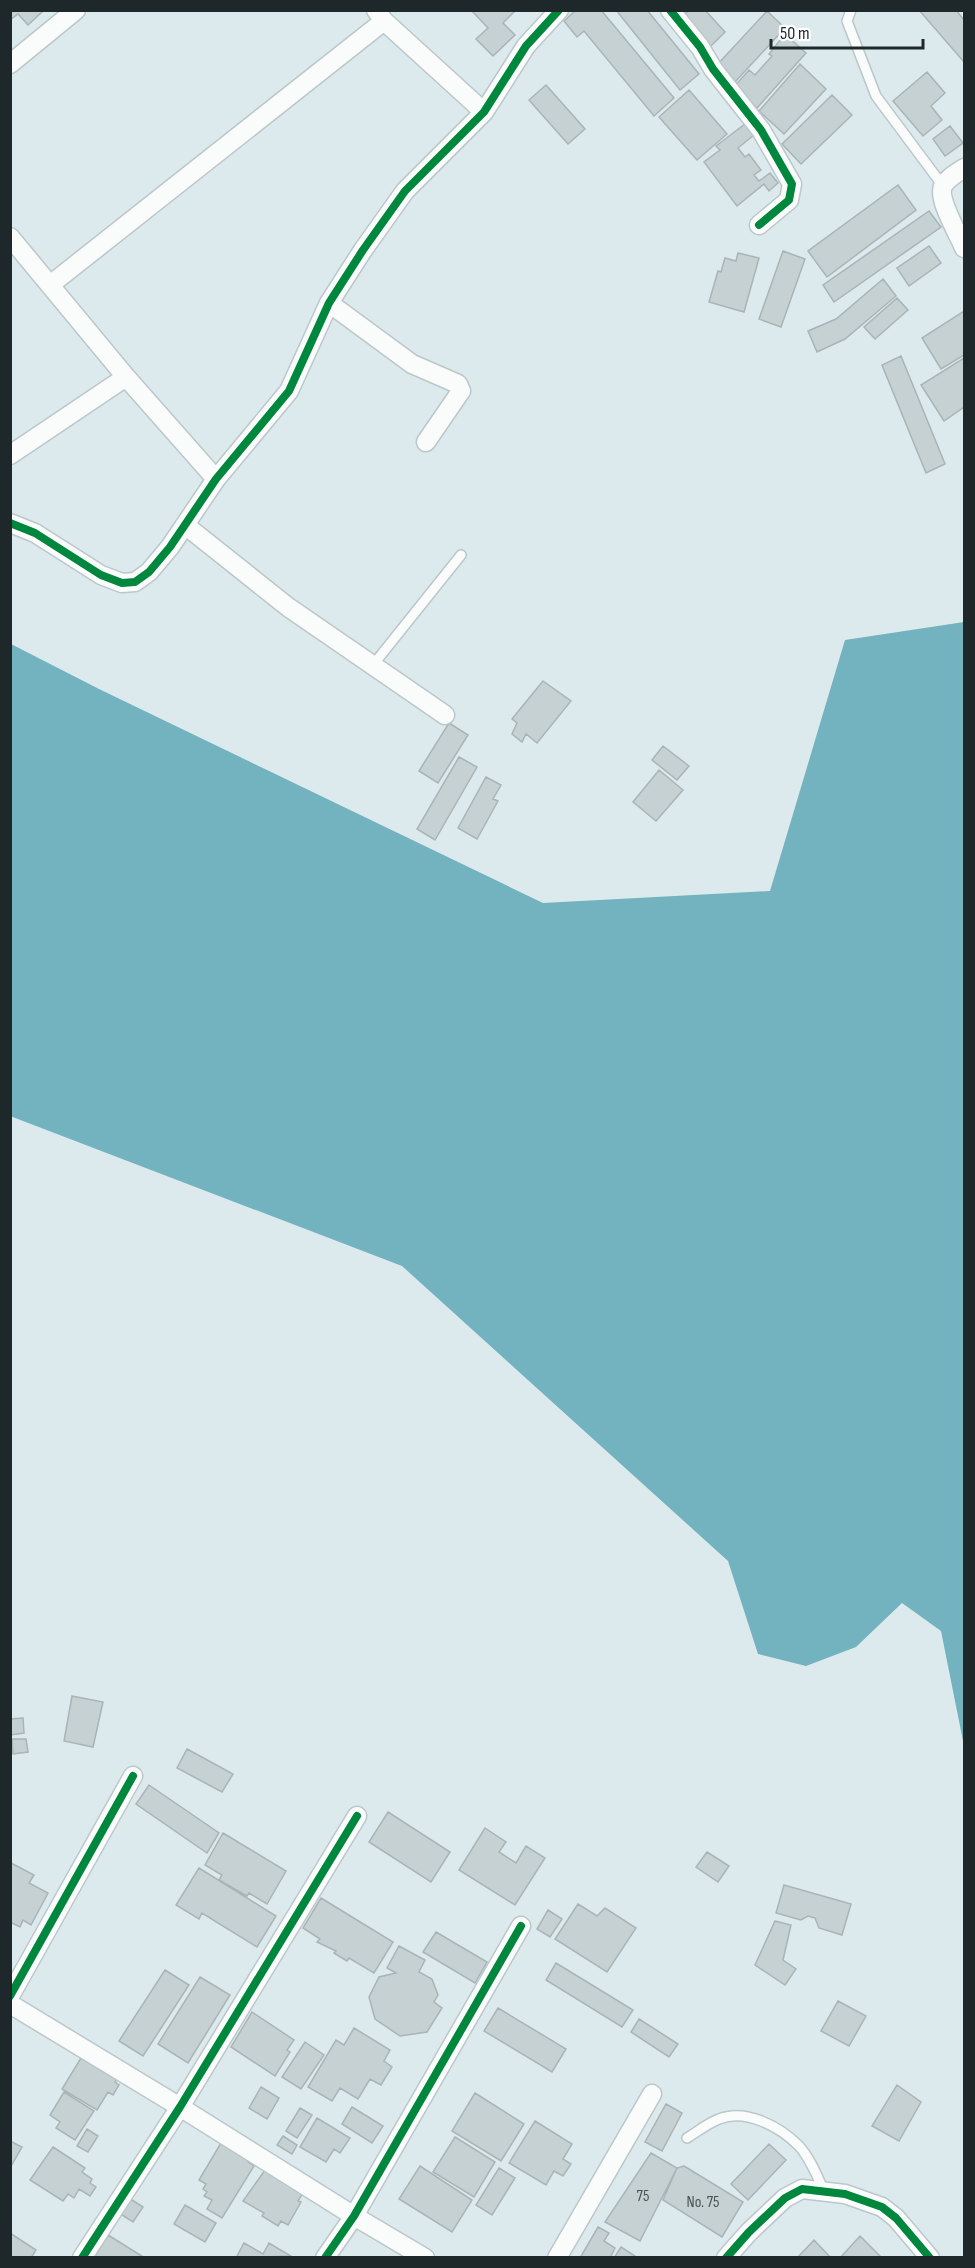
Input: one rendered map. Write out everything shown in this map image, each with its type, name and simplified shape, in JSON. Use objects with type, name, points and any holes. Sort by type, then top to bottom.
[{"type":"street","points":[[10,64],[76,10]]},
{"type":"street","points":[[10,523],[35,533],[101,575],[122,583],[135,582],[148,572],[170,547],[216,479],[289,391],[329,303],[405,191],[484,112],[525,46],[559,10]]},
{"type":"street","points":[[670,10],[700,46],[713,69],[761,130],[792,184],[789,200],[759,225]]},
{"type":"street","points":[[50,285],[380,16],[484,112]]},
{"type":"street","points":[[964,168],[943,186],[941,196],[964,248]]},
{"type":"street","points":[[10,237],[126,377],[216,479]]},
{"type":"street","points":[[329,303],[412,364],[458,384],[461,391],[426,442]]},
{"type":"street","points":[[10,455],[126,377]]},
{"type":"street","points":[[186,525],[288,607],[445,715]]},
{"type":"street","points":[[10,1996],[133,1776]]},
{"type":"street","points":[[82,2258],[180,2107],[357,1816]]},
{"type":"street","points":[[325,2258],[354,2216],[521,1926]]},
{"type":"street","points":[[10,2004],[425,2258]]},
{"type":"street","points":[[556,2258],[652,2094]]},
{"type":"street","points":[[726,2258],[749,2232],[785,2198],[802,2189],[868,2200],[882,2207],[896,2218],[930,2258]]},
{"type":"lane","points":[[851,10],[847,21],[876,96],[943,186]]},
{"type":"lane","points":[[372,665],[461,555]]},
{"type":"lane","points":[[687,2138],[720,2118],[741,2115],[760,2121],[782,2133],[800,2147],[824,2191]]},
{"type":"water","points":[[964,622],[964,1746],[941,1631],[902,1603],[856,1647],[806,1666],[758,1654],[728,1561],[402,1266],[10,1116],[11,644],[99,689],[543,903],[770,891],[845,640]]},
{"type":"building","points":[[10,10],[41,10],[42,12],[28,25],[18,14],[10,20]]},
{"type":"building","points":[[471,10],[516,10],[503,23],[515,35],[493,56],[476,39],[488,28]]},
{"type":"building","points":[[576,10],[601,10],[674,98],[654,116],[584,31],[577,37],[564,21]]},
{"type":"building","points":[[616,10],[647,10],[699,74],[680,90]]},
{"type":"building","points":[[689,10],[705,10],[725,32],[710,47],[682,17]]},
{"type":"building","points":[[919,10],[956,10],[964,20],[964,62]]},
{"type":"building","points":[[767,11],[785,28],[735,82],[717,65]]},
{"type":"building","points":[[785,34],[806,53],[757,108],[734,87],[749,70],[755,75],[772,56],[769,54]]},
{"type":"building","points":[[800,64],[826,89],[784,134],[759,111]]},
{"type":"building","points":[[927,72],[945,93],[931,106],[942,120],[923,136],[893,101]]},
{"type":"building","points":[[546,85],[585,129],[568,144],[529,100]]},
{"type":"building","points":[[689,90],[727,134],[697,160],[659,117]]},
{"type":"building","points":[[832,95],[852,115],[801,164],[782,144]]},
{"type":"building","points":[[745,124],[754,135],[738,148],[745,157],[749,154],[761,170],[754,175],[759,181],[770,173],[778,183],[769,191],[764,184],[737,206],[704,162],[720,150],[716,146]]},
{"type":"building","points":[[950,126],[963,143],[945,156],[933,139]]},
{"type":"building","points":[[898,185],[916,210],[827,277],[808,251]]},
{"type":"building","points":[[929,211],[941,227],[834,302],[823,285]]},
{"type":"building","points":[[929,246],[941,263],[909,286],[897,268]]},
{"type":"building","points":[[783,251],[805,259],[781,327],[759,319]]},
{"type":"building","points":[[738,253],[759,258],[744,312],[709,302],[718,271],[721,272],[725,258],[736,261]]},
{"type":"building","points":[[883,279],[896,296],[845,339],[817,352],[808,331],[836,319]]},
{"type":"building","points":[[897,298],[908,310],[875,339],[864,327]]},
{"type":"building","points":[[964,311],[964,355],[941,369],[922,338]]},
{"type":"building","points":[[901,356],[945,464],[926,473],[882,365]]},
{"type":"building","points":[[964,358],[964,407],[944,421],[921,385]]},
{"type":"building","points":[[543,681],[571,701],[537,743],[526,734],[522,742],[512,734],[517,723],[512,719]]},
{"type":"building","points":[[449,723],[468,735],[438,783],[419,771]]},
{"type":"building","points":[[663,746],[689,766],[677,780],[652,760]]},
{"type":"building","points":[[459,757],[477,767],[435,840],[417,829]]},
{"type":"building","points":[[659,770],[683,790],[656,821],[633,802]]},
{"type":"building","points":[[486,777],[501,785],[493,799],[498,801],[477,839],[458,828]]},
{"type":"building","points":[[72,1696],[103,1702],[93,1747],[64,1741]]},
{"type":"building","points":[[23,1718],[24,1733],[10,1735],[10,1719]]},
{"type":"building","points":[[12,1739],[26,1739],[28,1752],[13,1754]]},
{"type":"building","points":[[187,1749],[233,1774],[222,1792],[177,1768]]},
{"type":"building","points":[[149,1785],[219,1833],[207,1853],[136,1804]]},
{"type":"building","points":[[388,1812],[450,1852],[431,1882],[369,1842]]},
{"type":"building","points":[[485,1828],[506,1842],[499,1852],[516,1863],[526,1846],[545,1858],[515,1905],[459,1870]]},
{"type":"building","points":[[223,1833],[286,1871],[267,1904],[219,1880],[222,1875],[205,1865]]},
{"type":"building","points":[[707,1852],[729,1866],[718,1882],[696,1867]]},
{"type":"building","points":[[11,1863],[34,1875],[29,1883],[48,1893],[31,1925],[23,1920],[20,1927],[10,1922]]},
{"type":"building","points":[[199,1868],[276,1916],[257,1947],[202,1913],[199,1919],[176,1905]]},
{"type":"building","points":[[784,1885],[851,1904],[842,1935],[819,1928],[815,1918],[808,1916],[801,1920],[776,1913]]},
{"type":"building","points":[[321,1898],[393,1942],[374,1973],[349,1958],[347,1961],[334,1953],[336,1951],[317,1942],[320,1939],[303,1928]]},
{"type":"building","points":[[578,1904],[597,1916],[605,1908],[636,1928],[607,1972],[555,1939]]},
{"type":"building","points":[[548,1910],[562,1919],[550,1937],[537,1929]]},
{"type":"building","points":[[775,1921],[791,1925],[783,1960],[796,1969],[785,1985],[755,1965]]},
{"type":"building","points":[[436,1932],[487,1962],[475,1983],[423,1952]]},
{"type":"building","points":[[399,1946],[425,1960],[419,1972],[432,1979],[438,1995],[434,2002],[442,2008],[427,2032],[400,2036],[375,2019],[369,1997],[379,1977],[396,1973],[387,1968]]},
{"type":"building","points":[[556,1963],[633,2010],[622,2027],[546,1980]]},
{"type":"building","points":[[165,1970],[189,1985],[143,2056],[119,2041]]},
{"type":"building","points":[[200,1977],[230,1995],[188,2063],[158,2044]]},
{"type":"building","points":[[838,2001],[866,2016],[849,2046],[821,2031]]},
{"type":"building","points":[[498,2008],[566,2049],[552,2072],[484,2031]]},
{"type":"building","points":[[252,2012],[294,2040],[287,2050],[290,2052],[275,2076],[231,2047]]},
{"type":"building","points":[[639,2019],[678,2044],[669,2057],[631,2032]]},
{"type":"building","points":[[354,2028],[390,2050],[384,2061],[392,2067],[381,2085],[370,2079],[358,2099],[340,2088],[332,2101],[308,2087],[336,2040],[344,2045]]},
{"type":"building","points":[[305,2042],[324,2055],[301,2089],[282,2077]]},
{"type":"building","points":[[81,2058],[103,2071],[106,2067],[119,2075],[115,2082],[119,2085],[113,2095],[108,2092],[97,2110],[62,2089]]},
{"type":"building","points":[[897,2085],[921,2102],[899,2141],[872,2126]]},
{"type":"building","points":[[261,2087],[279,2098],[267,2119],[249,2108]]},
{"type":"building","points":[[64,2092],[94,2111],[75,2140],[56,2128],[60,2122],[50,2115]]},
{"type":"building","points":[[475,2093],[524,2124],[501,2161],[452,2131]]},
{"type":"building","points":[[666,2104],[682,2113],[662,2151],[645,2142]]},
{"type":"building","points":[[352,2107],[383,2126],[372,2143],[342,2124]]},
{"type":"building","points":[[300,2108],[312,2115],[297,2138],[286,2131]]},
{"type":"building","points":[[317,2118],[350,2138],[340,2153],[334,2149],[326,2162],[300,2147]]},
{"type":"building","points":[[535,2121],[572,2144],[563,2159],[571,2164],[563,2176],[554,2171],[546,2185],[509,2163]]},
{"type":"building","points":[[87,2129],[98,2136],[88,2152],[77,2146]]},
{"type":"building","points":[[283,2136],[297,2145],[292,2154],[277,2145]]},
{"type":"building","points":[[455,2137],[495,2162],[474,2197],[433,2172]]},
{"type":"building","points":[[10,2141],[22,2147],[10,2168]]},
{"type":"building","points":[[221,2143],[251,2156],[248,2162],[254,2166],[222,2218],[207,2209],[212,2200],[204,2196],[207,2192],[203,2189],[206,2184],[199,2180]]},
{"type":"building","points":[[769,2144],[786,2160],[748,2200],[731,2184]]},
{"type":"building","points":[[53,2147],[85,2168],[82,2172],[92,2179],[90,2183],[96,2187],[90,2196],[79,2189],[74,2198],[68,2194],[63,2201],[30,2180]]},
{"type":"building","points":[[651,2153],[677,2168],[640,2241],[605,2222]]},
{"type":"building","points":[[268,2166],[303,2193],[298,2201],[301,2202],[288,2225],[281,2221],[278,2226],[262,2216],[264,2213],[243,2201]]},
{"type":"building","points":[[420,2166],[472,2200],[452,2232],[399,2199]]},
{"type":"building","points":[[684,2166],[743,2202],[722,2237],[663,2200],[677,2168]]},
{"type":"building","points":[[499,2168],[515,2178],[492,2215],[476,2205]]},
{"type":"building","points":[[129,2198],[143,2207],[133,2222],[119,2213]]},
{"type":"building","points":[[185,2205],[216,2223],[205,2242],[174,2224]]},
{"type":"building","points":[[598,2227],[609,2233],[604,2241],[615,2248],[610,2258],[580,2258]]},
{"type":"building","points":[[10,2233],[36,2250],[31,2258],[10,2258]]},
{"type":"building","points":[[108,2235],[145,2258],[94,2258]]},
{"type":"building","points":[[860,2236],[882,2258],[840,2258]]},
{"type":"building","points":[[814,2240],[831,2258],[797,2258]]},
{"type":"building","points":[[244,2243],[263,2254],[269,2243],[291,2256],[236,2258]]},
{"type":"building","points":[[621,2247],[638,2258],[614,2258]]},
{"type":"cycle path","points":[[10,523],[35,533],[101,575],[122,583],[135,582],[149,572],[170,547],[216,479],[289,391],[329,303],[405,191],[484,112],[526,46],[559,10]]},
{"type":"cycle path","points":[[670,10],[761,130],[792,184],[789,200],[759,225]]},
{"type":"cycle path","points":[[10,1996],[133,1776]]},
{"type":"cycle path","points":[[82,2258],[180,2107],[357,1816]]},
{"type":"cycle path","points":[[325,2258],[354,2216],[521,1926]]},
{"type":"cycle path","points":[[726,2258],[749,2232],[785,2198],[802,2189],[845,2194],[882,2207],[896,2218],[930,2258]]}]
